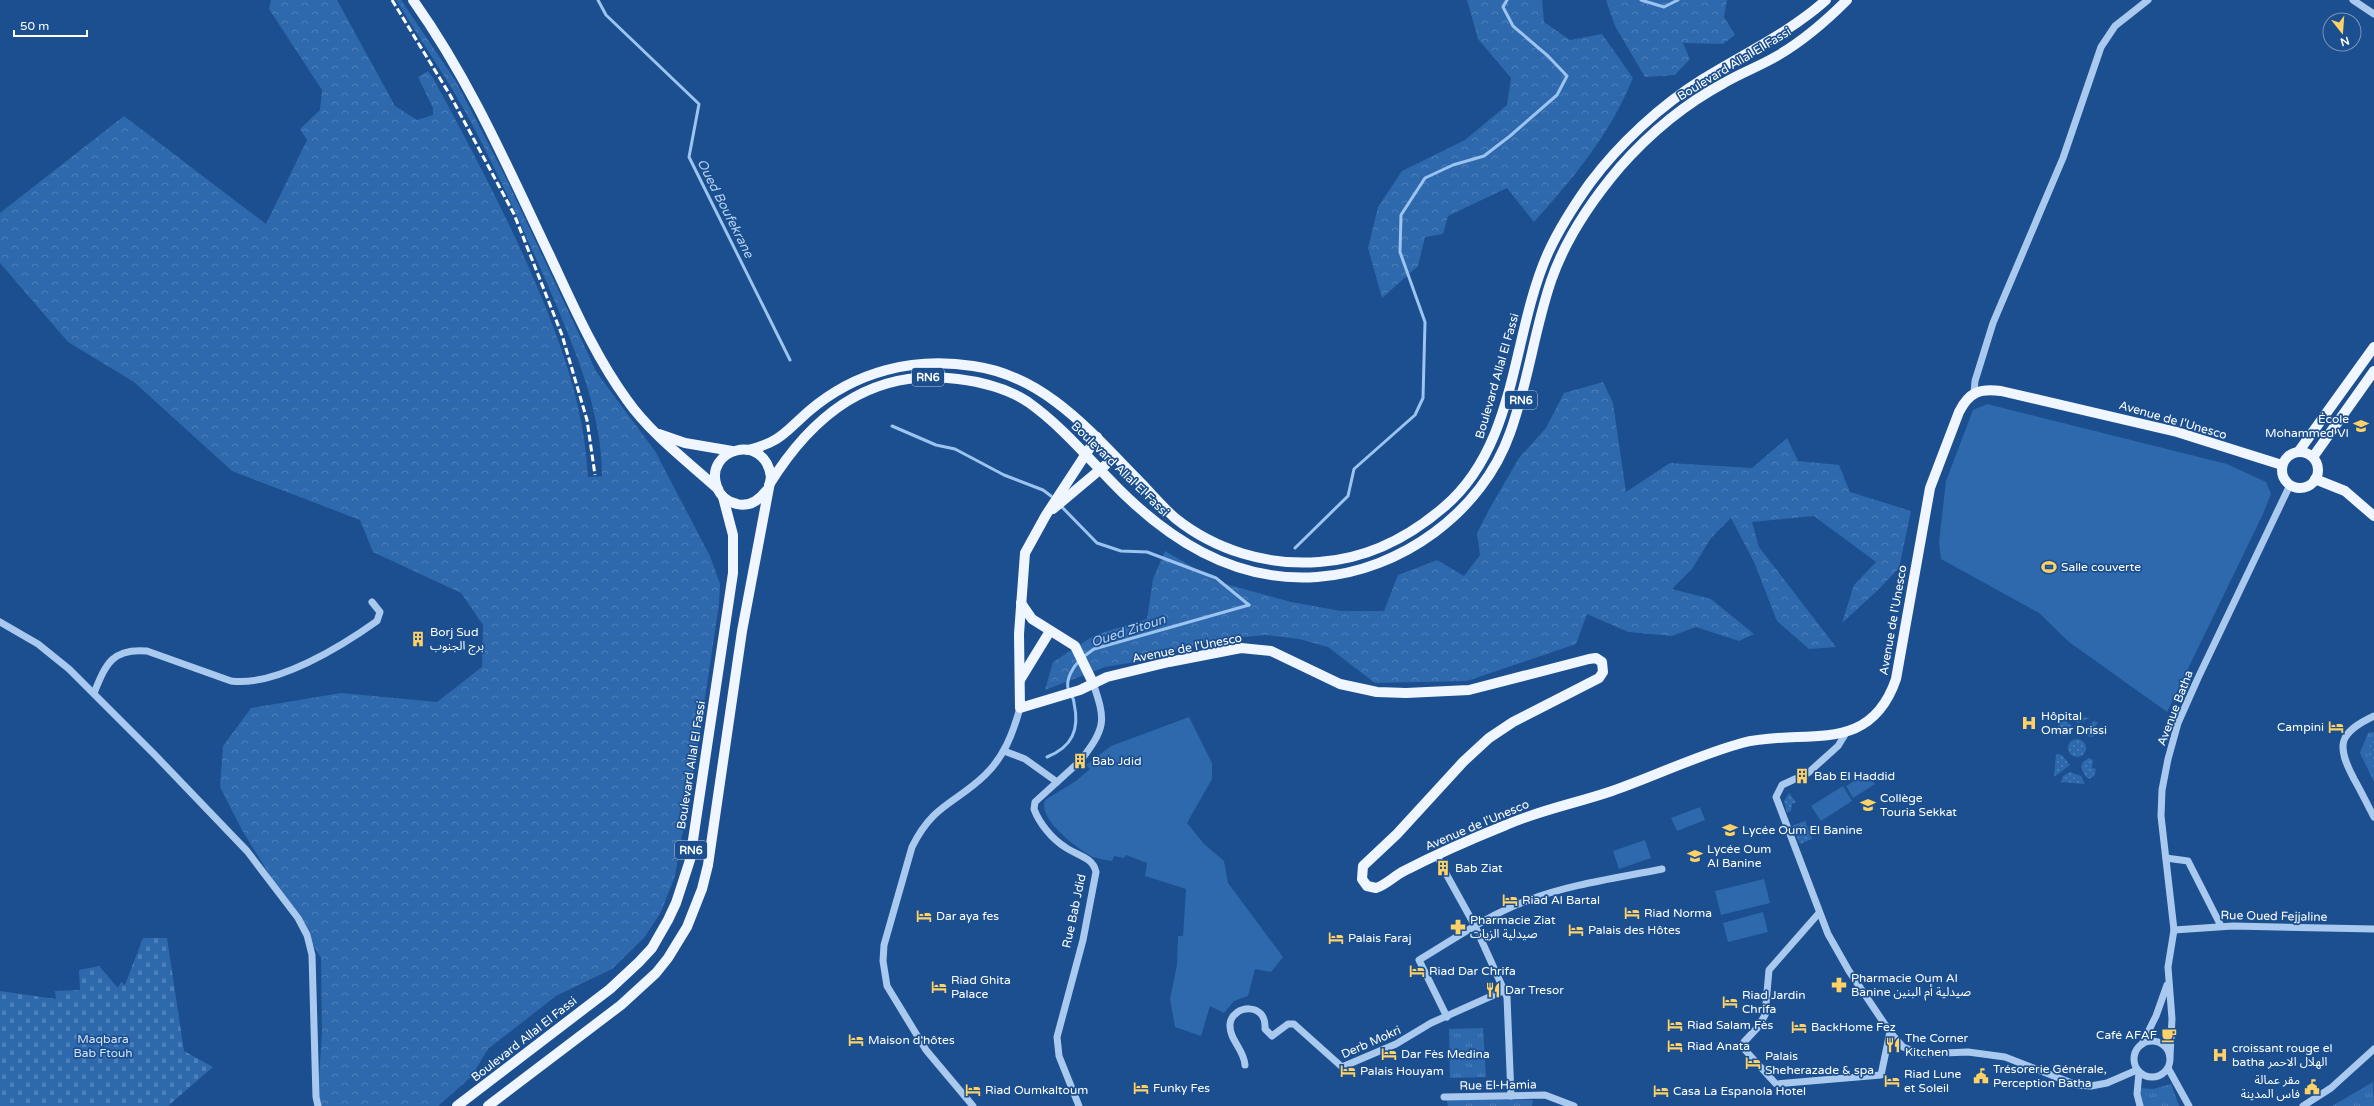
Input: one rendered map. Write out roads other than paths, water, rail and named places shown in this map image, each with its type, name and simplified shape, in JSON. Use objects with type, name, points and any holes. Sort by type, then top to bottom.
[{"type":"main road","points":[[413,0],[431,25],[478,103],[576,312],[602,363],[627,401],[657,434],[720,493]]},
{"type":"main road","name":"Boulevard Allal El Fassi","points":[[748,450],[776,441],[809,411],[850,383],[886,369],[928,362],[977,366],[998,371],[1035,386],[1096,437],[1174,517],[1204,538],[1231,551],[1300,564],[1340,560],[1390,544],[1420,527],[1448,504],[1470,480],[1486,456],[1497,433],[1548,252],[1590,183],[1616,152],[1664,107],[1699,81],[1801,22],[1826,0]]},
{"type":"main road","name":"Boulevard Allal El Fassi","points":[[488,1106],[639,989],[668,958],[687,927],[702,889],[708,864],[742,631],[768,488],[788,455],[818,422],[856,396],[888,382],[908,379],[951,378],[975,381],[1008,390],[1026,401],[1047,417],[1167,532],[1212,558],[1246,570],[1286,577],[1317,577],[1367,567],[1397,555],[1420,542],[1447,522],[1482,486],[1500,456],[1510,434],[1520,402],[1551,280],[1562,256],[1589,208],[1622,165],[1664,124],[1694,102],[1725,82],[1792,47],[1847,0]]},
{"type":"main road","points":[[1526,326],[1538,328]]},
{"type":"main road","points":[[2299,451],[2313,457],[2318,466],[2315,479],[2304,487],[2290,485],[2283,476],[2282,465],[2287,456],[2299,451],[2374,347]]},
{"type":"main road","points":[[2313,457],[2374,370]]},
{"type":"main road","name":"Avenue de l'Unesco","points":[[1020,708],[1080,690],[1093,683],[1168,662],[1241,648],[1271,651],[1340,684],[1377,692],[1406,693],[1469,690],[1589,659],[1599,660],[1604,669],[1599,678],[1513,722],[1476,749],[1397,834],[1363,866],[1362,879],[1367,886],[1380,887],[1402,872],[1507,824],[1612,791],[1743,743],[1846,733],[1858,728],[1875,715],[1884,705],[1894,686],[1930,488],[1959,412],[1965,401],[1974,392],[1990,390],[2001,391],[2139,422],[2282,465]]},
{"type":"main road","points":[[657,434],[691,444],[732,451]]},
{"type":"main road","points":[[1020,708],[1021,602],[1025,553],[1046,515],[1096,437]]},
{"type":"main road","name":"RN6","points":[[748,450],[756,452],[767,463],[770,477],[768,488],[761,498],[746,504],[738,504],[720,493],[715,482],[717,467],[720,460],[732,451],[748,450]]},
{"type":"main road","points":[[1046,515],[1100,468],[1115,457]]},
{"type":"main road","points":[[2315,479],[2345,491],[2374,516]]},
{"type":"main road","points":[[1470,480],[1482,486]]},
{"type":"main road","name":"Boulevard Allal El Fassi","points":[[457,1106],[625,975],[652,948],[676,903],[690,860],[733,573],[733,535],[720,493]]},
{"type":"main road","name":"Rue Bab Jdid","points":[[1021,602],[1032,619],[1075,646],[1088,669],[1093,683]]},
{"type":"main road","points":[[1020,681],[1050,631]]},
{"type":"street","points":[[1974,392],[1975,381],[1993,323],[2064,158],[2101,47],[2115,26],[2148,0]]},
{"type":"street","points":[[2353,0],[2374,14]]},
{"type":"street","name":"Avenue Batha","points":[[2170,1056],[2172,1020],[2168,982],[2174,930],[2162,803],[2164,775],[2172,742],[2198,678],[2290,485]]},
{"type":"street","points":[[94,693],[108,662],[124,651],[147,650],[231,681],[244,682],[270,678],[326,653],[377,621],[380,612],[372,602]]},
{"type":"street","points":[[0,622],[38,644],[94,693],[247,852],[298,918],[307,935],[312,955],[316,1097],[318,1106]]},
{"type":"street","name":"Rue Bab Jdid","points":[[1079,1106],[1059,1056],[1058,1037],[1083,940],[1096,872],[1092,863],[1064,847],[1047,831],[1034,809],[1035,802],[1080,761],[1096,740],[1102,717],[1102,708],[1093,683]]},
{"type":"street","points":[[973,1106],[926,1050],[887,986],[883,961],[884,946],[910,854],[919,833],[940,808],[986,774],[1004,751],[1014,730],[1020,708]]},
{"type":"street","points":[[2374,716],[2351,730],[2345,738],[2342,750],[2344,759],[2374,817]]},
{"type":"street","points":[[1808,773],[1838,746],[1846,733]]},
{"type":"street","points":[[1004,751],[1025,759],[1057,782]]},
{"type":"street","points":[[1795,779],[1782,786],[1776,797],[1828,934],[1849,972],[1890,1032],[1903,1047],[1917,1054],[1968,1052],[2005,1057],[2077,1085],[2107,1083],[2138,1071]]},
{"type":"street","points":[[1437,855],[1475,926],[1505,990],[1507,997],[1511,1096]]},
{"type":"street","points":[[2166,858],[2188,861],[2221,926]]},
{"type":"street","points":[[1447,1017],[1420,960],[1475,926],[1529,900],[1574,887],[1662,869]]},
{"type":"street","points":[[1820,913],[1769,970],[1765,1015],[1758,1027],[1744,1042],[1745,1050],[1776,1084],[1880,1076],[1890,1032]]},
{"type":"street","name":"Rue Oued Fejjaline","points":[[2174,930],[2221,926],[2374,929]]},
{"type":"street","name":"Avenue Batha","points":[[2142,1044],[2156,1016],[2168,982]]},
{"type":"street","name":"Derb Mokri","points":[[1245,1065],[1244,1054],[1233,1038],[1230,1026],[1235,1015],[1244,1010],[1256,1010],[1262,1013],[1265,1018],[1265,1029],[1272,1036],[1277,1035],[1288,1024],[1294,1024],[1342,1067],[1396,1044],[1431,1023],[1505,990]]},
{"type":"street","points":[[2140,1106],[2137,1094],[2138,1071],[2134,1056],[2142,1044],[2152,1041],[2159,1042],[2165,1046],[2170,1056],[2168,1068],[2189,1106]]},
{"type":"street","points":[[2303,1106],[2331,1088],[2374,1049]]},
{"type":"street","points":[[2138,1071],[2147,1076],[2156,1077],[2168,1068]]},
{"type":"street","name":"Rue El-Hamia","points":[[1444,1096],[1545,1095],[1574,1106]]},
{"type":"waterway","name":"Oued Boufekrane","points":[[598,0],[606,15],[699,104],[689,157],[790,360]]},
{"type":"waterway","points":[[1295,548],[1348,496],[1354,469],[1415,415],[1423,398],[1425,322],[1400,252],[1401,215],[1425,178],[1453,165],[1484,156],[1510,136],[1557,95],[1567,76],[1548,56],[1513,26],[1503,7],[1507,0]]},
{"type":"waterway","points":[[1641,0],[1664,7],[1678,0]]},
{"type":"waterway","name":"Oued Boufekrane","points":[[892,426],[936,445],[955,449],[1004,475],[1043,490],[1051,496]]},
{"type":"waterway","name":"Oued Boufekrane","points":[[1060,505],[1097,543],[1121,551],[1147,552],[1216,578],[1249,605]]},
{"type":"waterway","name":"Oued Zitoun","points":[[1083,657],[1094,649],[1249,605]]},
{"type":"waterway","name":"Oued Zitoun","points":[[1047,757],[1063,748],[1068,743],[1075,729],[1076,713],[1073,697],[1068,688],[1068,681],[1070,673],[1079,661]]},
{"type":"tunnel","points":[[1795,779],[1808,773]]},
{"type":"railway","points":[[392,0],[450,95],[514,214],[562,335],[587,420],[595,475]]},
{"type":"place","name":"École Mohammed VI","points":[[2361,426]]},
{"type":"place","name":"Salle couverte","points":[[2049,567]]},
{"type":"place","name":"Borj Sud برج الجنوب","points":[[418,639]]},
{"type":"place","name":"Hôpital Omar Drissi","points":[[2029,723]]},
{"type":"place","name":"Campini","points":[[2336,727]]},
{"type":"place","name":"Bab Jdid","points":[[1080,761]]},
{"type":"place","name":"Bab El Haddid","points":[[1802,776]]},
{"type":"place","name":"Collège Touria Sekkat","points":[[1868,805]]},
{"type":"place","name":"Lycée Oum El Banine","points":[[1730,830]]},
{"type":"place","name":"Lycée Oum Al Banine","points":[[1695,856]]},
{"type":"place","name":"Bab Ziat","points":[[1443,868]]},
{"type":"place","name":"Riad Al Bartal","points":[[1510,900]]},
{"type":"place","name":"Riad Norma","points":[[1632,913]]},
{"type":"place","name":"Dar aya fes","points":[[924,916]]},
{"type":"place","name":"Pharmacie Ziat صيدلية الزيات","points":[[1458,927]]},
{"type":"place","name":"Palais des Hôtes","points":[[1576,930]]},
{"type":"place","name":"Palais Faraj","points":[[1336,938]]},
{"type":"place","name":"Riad Dar Chrifa","points":[[1417,971]]},
{"type":"place","name":"Pharmacie Oum Al Banine صيدلية أم البنين","points":[[1839,985]]},
{"type":"place","name":"Riad Ghita Palace","points":[[939,987]]},
{"type":"place","name":"Dar Tresor","points":[[1493,990]]},
{"type":"place","name":"Riad Jardin Chrifa","points":[[1730,1002]]},
{"type":"place","name":"Riad Salam Fès","points":[[1675,1025]]},
{"type":"place","name":"BackHome Fez","points":[[1799,1027]]},
{"type":"place","name":"Café AFAF","points":[[2169,1035]]},
{"type":"place","name":"Maison d'hôtes","points":[[856,1040]]},
{"type":"place","name":"The Corner Kitchen","points":[[1893,1045]]},
{"type":"place","name":"Riad Anata","points":[[1675,1046]]},
{"type":"place","name":"Dar Fès Medina","points":[[1389,1054]]},
{"type":"place","name":"croissant rouge el batha الهلال الاحمر","points":[[2220,1055]]},
{"type":"place","name":"Palais Sheherazade & spa","points":[[1753,1063]]},
{"type":"place","name":"Palais Houyam","points":[[1348,1071]]},
{"type":"place","name":"Trésorerie Générale, Perception Batha","points":[[1981,1076]]},
{"type":"place","name":"Riad Lune et Soleil","points":[[1892,1081]]},
{"type":"place","name":"مقر عمالة فاس المدينة","points":[[2312,1087]]},
{"type":"place","name":"Funky Fes","points":[[1141,1088]]},
{"type":"place","name":"Riad Oumkaltoum","points":[[973,1090]]},
{"type":"place","name":"Casa La Espanola Hotel","points":[[1661,1091]]},
{"type":"park label","name":"Maqbara Bab Ftouh","points":[[103,1046]]}]
